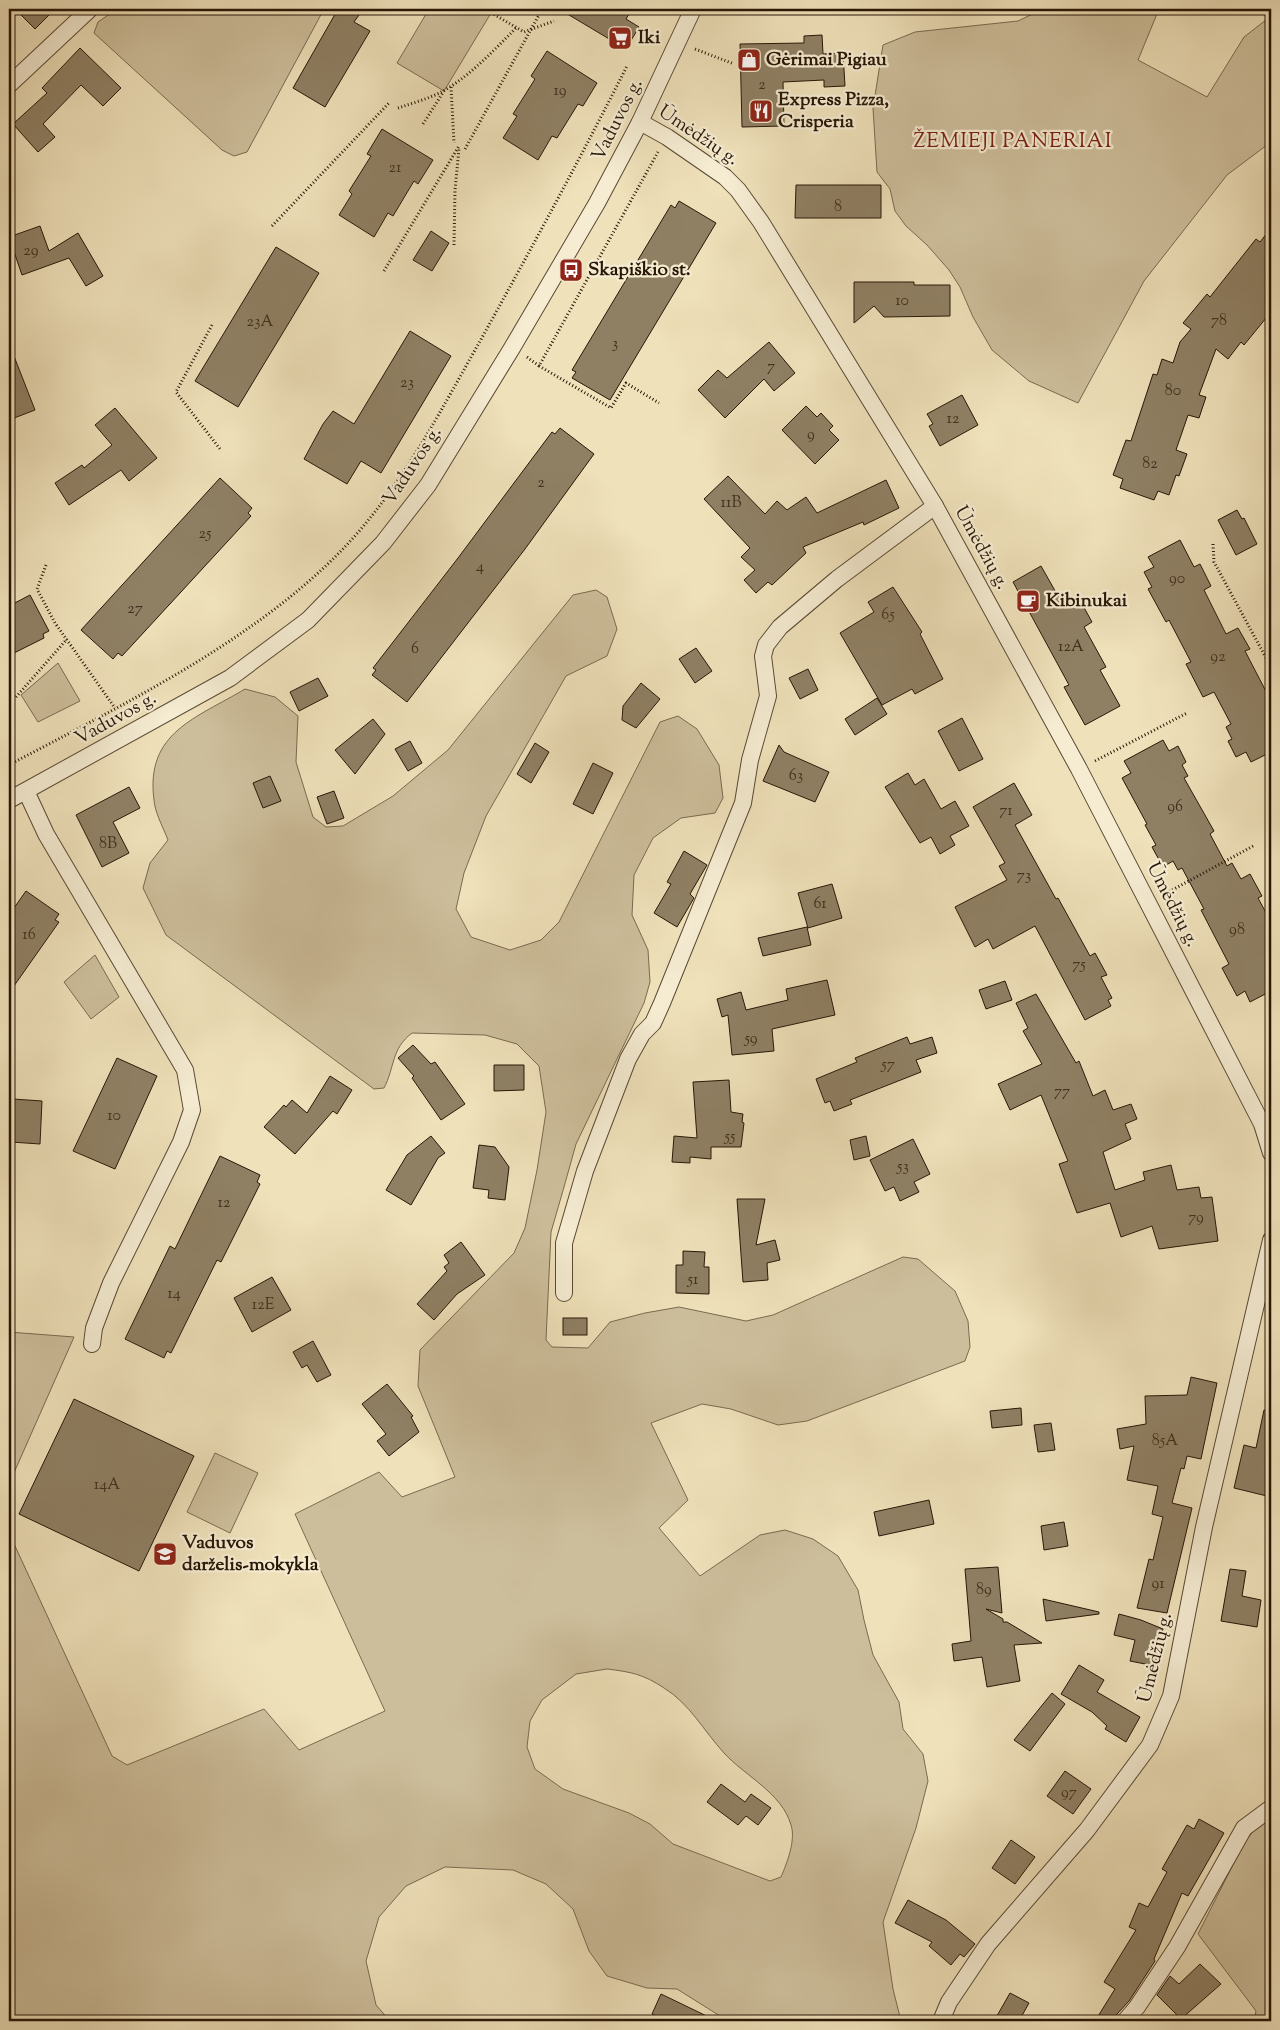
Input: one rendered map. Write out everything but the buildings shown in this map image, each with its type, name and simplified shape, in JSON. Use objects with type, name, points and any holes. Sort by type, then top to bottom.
[{"type":"street","points":[[9,85],[90,9]]},
{"type":"street","name":"Vaduvos g.","points":[[9,800],[230,678],[308,620],[383,543],[428,486],[597,203],[640,122],[693,9]]},
{"type":"street","name":"Ūmėdžių g.","points":[[640,122],[667,136],[704,161],[738,190],[761,222],[936,506],[1079,769],[1262,1124],[1271,1153]]},
{"type":"street","points":[[564,1293],[564,1243],[585,1171],[628,1059],[642,1034],[653,1023],[662,1003],[743,803],[750,760],[768,696],[763,656],[766,645],[780,627],[837,579],[936,506]]},
{"type":"street","points":[[26,791],[46,834],[185,1070],[192,1110],[181,1142],[111,1283],[94,1328],[92,1344]]},
{"type":"street","name":"Ūmėdžių g.","points":[[941,2021],[949,2002],[988,1944],[1087,1830],[1150,1745],[1164,1713],[1173,1688],[1204,1527],[1271,1240]]},
{"type":"street","points":[[1125,2021],[1137,2007],[1177,1947],[1244,1828],[1271,1808]]},
{"type":"path","points":[[485,9],[524,32],[554,21]]},
{"type":"path","points":[[464,150],[540,13],[538,9]]},
{"type":"path","points":[[398,108],[444,91],[485,60],[516,28]]},
{"type":"path","points":[[679,41],[734,64]]},
{"type":"path","points":[[9,765],[115,708],[223,646],[282,603],[336,555],[391,491],[431,428],[562,194],[627,66]]},
{"type":"path","points":[[451,86],[454,143]]},
{"type":"path","points":[[423,124],[444,91]]},
{"type":"path","points":[[272,226],[389,103]]},
{"type":"path","points":[[539,366],[667,136]]},
{"type":"path","points":[[384,271],[459,146],[455,190],[454,245]]},
{"type":"path","points":[[212,326],[176,392],[220,449]]},
{"type":"path","points":[[512,348],[611,408],[626,383],[659,403]]},
{"type":"path","points":[[1213,544],[1214,562],[1271,667]]},
{"type":"path","points":[[46,565],[37,588],[55,623],[115,708]]},
{"type":"path","points":[[9,705],[67,639]]},
{"type":"path","points":[[1079,769],[1187,713]]},
{"type":"path","points":[[1148,903],[1255,845]]},
{"type":"shaded area","points":[[117,9],[324,9],[247,152],[234,156],[222,150],[94,33],[98,22]]},
{"type":"shaded area","points":[[429,9],[485,9],[491,13],[444,91],[397,63]]},
{"type":"shaded area","points":[[1043,9],[1159,9],[1138,60],[1207,97],[1244,37],[1271,16],[1271,142],[1227,175],[1144,281],[1078,403],[1029,381],[992,350],[973,317],[960,287],[949,270],[927,245],[906,226],[895,211],[890,189],[877,172],[873,108],[883,45],[915,32],[1018,21]]},
{"type":"shaded area","points":[[596,590],[607,597],[617,629],[607,656],[566,676],[486,816],[464,873],[456,909],[471,937],[510,950],[541,940],[559,922],[660,722],[678,716],[697,729],[719,765],[723,798],[715,813],[681,818],[653,838],[634,875],[632,915],[648,950],[650,982],[644,1003],[576,1144],[551,1232],[546,1340],[552,1347],[588,1348],[610,1322],[679,1307],[746,1321],[773,1315],[903,1257],[918,1259],[955,1291],[968,1321],[970,1347],[965,1361],[807,1421],[778,1425],[731,1409],[702,1404],[651,1423],[688,1500],[659,1528],[700,1576],[760,1535],[785,1530],[813,1539],[838,1556],[858,1590],[873,1655],[899,1702],[903,1729],[923,1754],[928,1781],[916,1828],[883,1922],[893,1989],[901,2021],[728,2021],[677,1989],[647,1988],[607,1976],[589,1951],[573,1909],[546,1884],[513,1870],[445,1867],[406,1886],[379,1917],[366,1961],[376,2005],[390,2021],[9,2021],[9,1533],[112,1756],[127,1765],[264,1709],[299,1750],[385,1711],[295,1514],[379,1472],[402,1497],[455,1477],[418,1386],[420,1350],[514,1253],[525,1228],[546,1112],[539,1066],[517,1044],[485,1035],[412,1033],[400,1045],[384,1088],[374,1089],[166,935],[143,888],[150,863],[168,840],[154,800],[153,777],[158,758],[166,743],[178,730],[209,709],[245,689],[275,697],[298,716],[296,762],[313,817],[326,827],[343,826],[393,796],[448,750],[573,595]],"holes":[[[607,1669],[643,1677],[657,1683],[673,1694],[689,1709],[724,1753],[780,1803],[792,1831],[792,1844],[781,1877],[770,1881],[673,1844],[650,1824],[629,1813],[563,1789],[535,1769],[527,1747],[530,1721],[542,1700],[576,1674]]]},
{"type":"shaded area","points":[[58,663],[80,701],[38,722],[21,695]]},
{"type":"shaded area","points":[[95,955],[119,997],[91,1019],[64,982]]},
{"type":"shaded area","points":[[9,1332],[74,1337],[9,1484]]},
{"type":"shaded area","points":[[215,1453],[258,1473],[230,1533],[187,1512]]},
{"type":"shaded area","points":[[1271,1817],[1271,2021],[1254,2021],[1256,2011],[1198,1934],[1244,1843],[1261,1821]]},
{"type":"place","name":"Iki","points":[[620,38]]},
{"type":"place","name":"Gėrimai Pigiau","points":[[749,60]]},
{"type":"place","name":"Express Pizza, Crisperia","points":[[761,111]]},
{"type":"place","name":"Skapiškio st.","points":[[571,270]]},
{"type":"place","name":"Kibinukai","points":[[1028,601]]},
{"type":"place","name":"Vaduvos darželis-mokykla","points":[[165,1554]]},
{"type":"district","name":"ŽEMIEJI PANERIAI","points":[[1013,142]]}]
